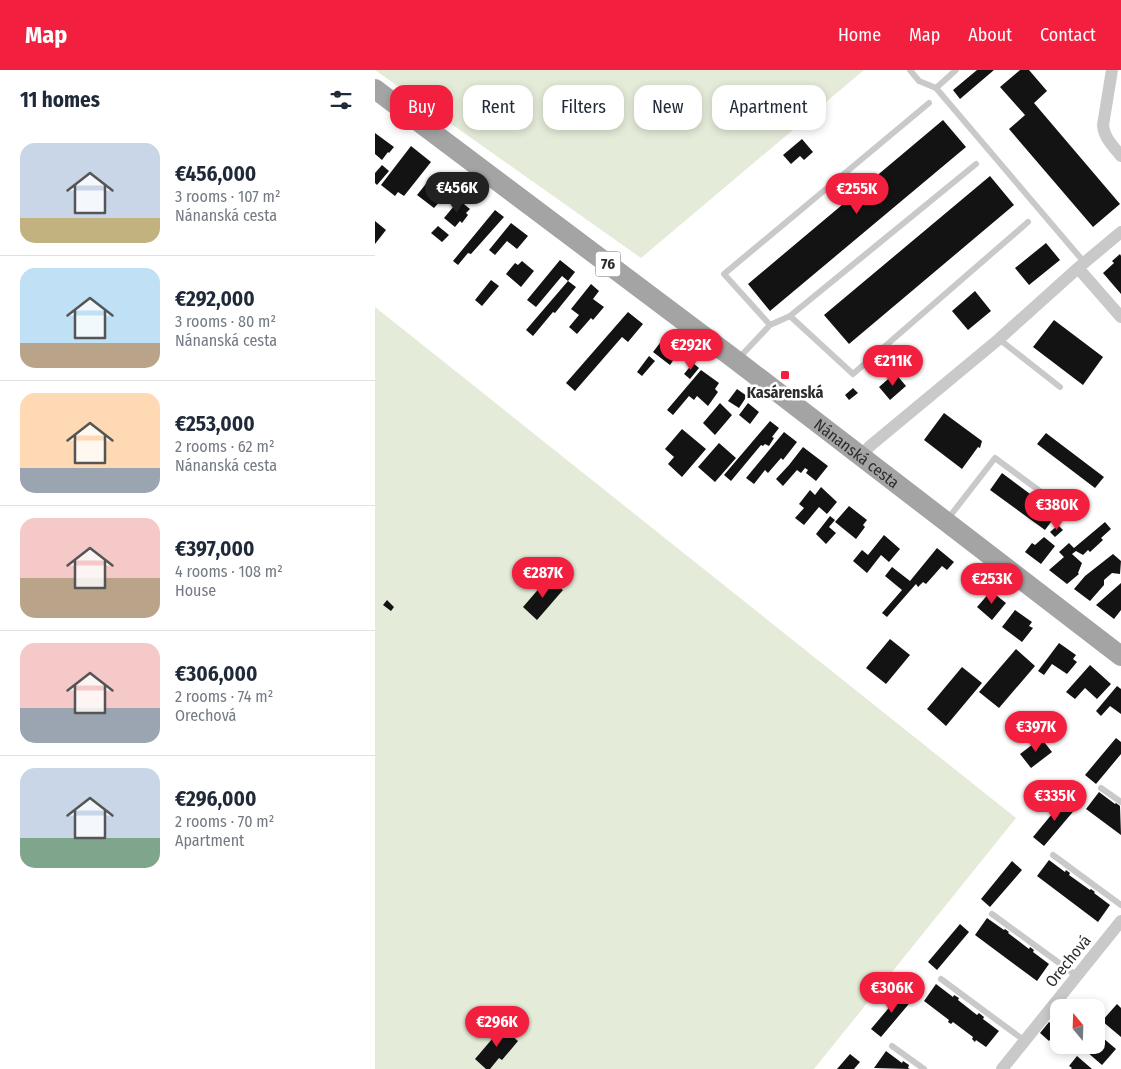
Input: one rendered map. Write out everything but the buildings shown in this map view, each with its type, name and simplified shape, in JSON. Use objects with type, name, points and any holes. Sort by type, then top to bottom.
[{"type":"main road","name":"Nánanská cesta","points":[[375,89],[737,361],[1121,656]]},
{"type":"street","points":[[1112,70],[1103,125],[1107,140],[1121,156]]},
{"type":"street","points":[[861,456],[870,446],[999,339],[1081,265],[1121,232]]},
{"type":"street","points":[[1081,265],[1121,317]]},
{"type":"street","name":"Orechová","points":[[1002,1069],[1077,976],[1118,930]]},
{"type":"lane","points":[[910,70],[919,81],[936,88],[1081,265]]},
{"type":"lane","points":[[936,88],[956,70]]},
{"type":"lane","points":[[770,326],[724,274],[929,104]]},
{"type":"lane","points":[[737,361],[770,326],[790,316],[976,164]]},
{"type":"lane","points":[[790,316],[853,374],[1028,222]]},
{"type":"lane","points":[[999,339],[1060,387]]},
{"type":"lane","points":[[947,521],[995,458],[1059,506]]},
{"type":"lane","points":[[1101,788],[1121,802]]},
{"type":"lane","points":[[1053,855],[1121,905]]},
{"type":"lane","points":[[992,914],[1077,976]]},
{"type":"lane","points":[[941,979],[1025,1041]]},
{"type":"lane","points":[[892,1046],[924,1069]]},
{"type":"green space","points":[[375,70],[864,70],[826,102],[826,85],[712,85],[712,130],[793,130],[641,258],[453,125],[453,85],[396,85]]},
{"type":"green space","points":[[375,307],[1016,818],[814,1069],[375,1069]]},
{"type":"place","name":"Kasárenská","points":[[785,375]]}]
